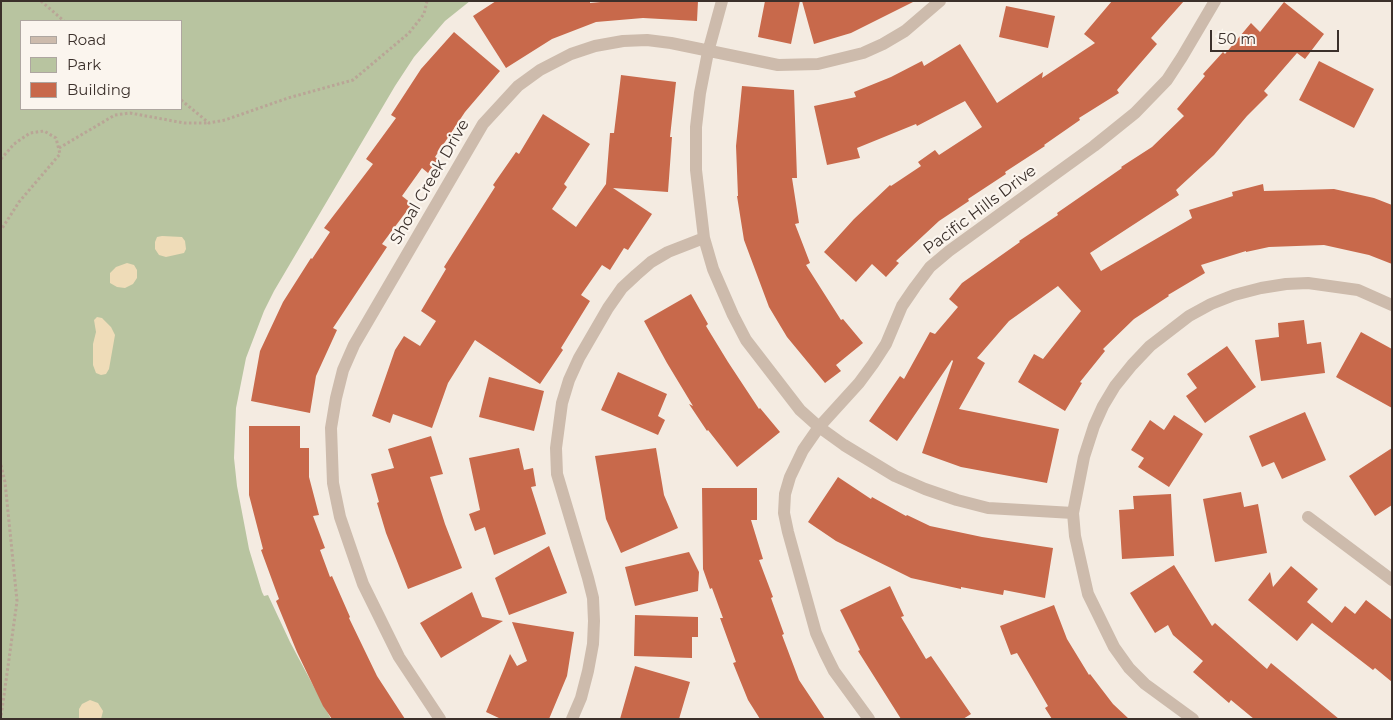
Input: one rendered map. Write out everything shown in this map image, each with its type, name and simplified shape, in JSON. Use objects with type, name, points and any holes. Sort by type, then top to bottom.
[{"type":"street","points":[[722,1],[708,52],[700,93],[696,127],[698,203],[704,238],[713,269],[746,340],[800,410],[819,427],[865,459],[895,476],[925,489],[988,508],[1073,513]]},
{"type":"street","name":"Shoal Creek Drive","points":[[440,719],[399,657],[363,584],[340,517],[332,483],[331,428],[343,370],[354,345],[482,124],[518,86],[540,70],[571,54],[595,46],[623,41],[647,40],[671,42],[708,52],[778,65],[818,64],[863,53],[883,44],[905,31],[940,1]]},
{"type":"street","name":"Pacific Hills Drive","points":[[869,719],[834,671],[816,633],[784,512],[785,494],[790,476],[803,450],[819,427],[859,383],[873,364],[886,344],[902,306],[930,267],[949,251],[1094,146],[1135,113],[1167,80],[1215,1]]},
{"type":"street","points":[[572,719],[581,698],[588,671],[594,644],[594,621],[593,598],[588,578],[557,474],[556,448],[562,404],[569,380],[579,358],[622,288],[651,262],[668,252],[704,238]]},
{"type":"street","points":[[1192,719],[1145,684],[1129,668],[1114,647],[1088,594],[1075,536],[1073,513],[1084,457],[1103,406],[1115,386],[1150,346],[1189,316],[1211,304],[1234,295],[1286,284],[1308,283],[1358,290],[1392,304]]},
{"type":"street","points":[[1308,517],[1392,580]]},
{"type":"path","points":[[41,1],[63,20]]},
{"type":"path","points":[[59,148],[115,114],[130,113],[184,122],[209,123],[225,120],[288,98],[353,80],[409,33],[424,14],[427,1]]},
{"type":"path","points":[[182,101],[209,123]]},
{"type":"path","points":[[1,159],[14,144],[30,132],[44,131],[56,138],[60,154],[19,202],[1,230]]},
{"type":"path","points":[[1,465],[6,482],[17,601],[1,718]]},
{"type":"green space","points":[[1,1],[470,1],[445,21],[414,57],[274,291],[264,311],[246,358],[236,408],[234,458],[237,486],[249,549],[262,592],[264,596],[268,595],[290,642],[331,719],[1,719]]},
{"type":"sand","points":[[157,237],[182,237],[185,241],[186,249],[184,253],[166,257],[159,255],[155,249],[155,242]]},
{"type":"sand","points":[[127,263],[134,265],[137,270],[137,278],[133,284],[125,288],[117,287],[110,283],[110,273],[116,267]]},
{"type":"sand","points":[[97,317],[102,318],[111,327],[115,335],[109,369],[106,374],[101,375],[96,373],[93,365],[93,344],[96,332],[94,320]]},
{"type":"sand","points":[[90,700],[98,703],[103,711],[101,719],[79,719],[79,709],[82,704]]},
{"type":"building","points":[[496,1],[590,1],[590,3],[611,1],[698,1],[697,21],[643,18],[596,22],[552,39],[506,68],[473,16]]},
{"type":"building","points":[[765,1],[800,1],[791,44],[758,37]]},
{"type":"building","points":[[802,1],[915,1],[851,33],[814,44]]},
{"type":"building","points":[[1112,1],[1184,1],[1151,38],[1157,44],[1117,90],[1119,93],[1079,118],[1080,120],[1045,146],[1005,172],[1006,174],[939,221],[896,261],[899,263],[886,277],[872,264],[856,282],[824,252],[854,219],[890,185],[921,166],[918,162],[935,150],[939,155],[982,127],[965,101],[917,126],[916,124],[857,148],[860,158],[827,165],[814,106],[856,97],[854,92],[891,77],[922,61],[924,66],[960,44],[997,103],[1043,72],[1042,78],[1095,43],[1084,34]]},
{"type":"building","points":[[1284,2],[1324,34],[1305,59],[1297,53],[1264,91],[1268,95],[1247,116],[1214,155],[1176,190],[1179,195],[1090,253],[1101,271],[1192,218],[1189,210],[1233,196],[1232,192],[1263,184],[1264,191],[1334,189],[1374,198],[1392,205],[1392,264],[1369,255],[1324,245],[1269,247],[1246,251],[1201,265],[1205,273],[1168,295],[1134,319],[1103,349],[1105,351],[1080,382],[1082,383],[1065,411],[1018,382],[1034,354],[1043,359],[1081,311],[1058,286],[1009,321],[977,358],[985,363],[959,409],[1059,429],[1047,483],[961,467],[922,453],[952,360],[897,441],[869,421],[900,376],[904,379],[930,332],[935,334],[958,307],[949,299],[962,283],[1058,215],[1057,213],[1121,167],[1152,147],[1184,116],[1177,109],[1205,76],[1203,74],[1223,52],[1225,54],[1251,23],[1260,32]]},
{"type":"building","points":[[1006,6],[1055,16],[1048,48],[999,37]]},
{"type":"building","points":[[454,32],[500,71],[465,112],[435,157],[438,159],[428,173],[422,168],[402,196],[412,204],[382,244],[387,247],[333,328],[337,330],[316,376],[310,413],[251,401],[260,351],[283,302],[330,232],[324,228],[373,164],[366,159],[396,118],[391,115],[421,69]]},
{"type":"building","points":[[1319,61],[1374,89],[1354,128],[1299,100]]},
{"type":"building","points":[[621,75],[676,82],[670,137],[672,137],[668,192],[613,188],[652,214],[628,250],[624,248],[610,270],[602,265],[581,295],[590,301],[561,348],[563,350],[540,384],[475,340],[448,383],[432,428],[393,414],[390,423],[372,416],[395,350],[404,336],[420,346],[436,321],[421,311],[446,269],[444,267],[495,187],[493,185],[516,152],[519,154],[543,114],[590,144],[564,184],[567,187],[552,209],[576,227],[606,184],[610,133],[614,133]]},
{"type":"building","points":[[742,86],[794,90],[797,178],[792,178],[799,223],[795,224],[810,263],[806,265],[841,320],[843,319],[863,343],[836,365],[841,371],[825,383],[787,337],[769,307],[744,240],[737,196],[736,146]]},
{"type":"building","points":[[691,294],[708,324],[706,326],[728,362],[759,409],[780,432],[737,467],[707,431],[689,404],[693,406],[644,321]]},
{"type":"building","points":[[1304,320],[1307,344],[1321,342],[1325,373],[1261,381],[1255,340],[1279,337],[1278,323]]},
{"type":"building","points":[[1361,332],[1392,349],[1392,408],[1336,377]]},
{"type":"building","points":[[1227,346],[1256,387],[1205,423],[1186,396],[1197,388],[1187,374]]},
{"type":"building","points":[[618,372],[667,394],[658,416],[665,420],[658,435],[601,410]]},
{"type":"building","points":[[489,377],[544,391],[534,431],[479,417]]},
{"type":"building","points":[[1305,412],[1326,460],[1282,479],[1274,462],[1262,467],[1249,436]]},
{"type":"building","points":[[1174,415],[1203,434],[1169,487],[1138,467],[1144,458],[1131,450],[1150,420],[1164,430]]},
{"type":"building","points":[[249,426],[300,426],[300,448],[309,448],[309,477],[319,515],[313,516],[325,548],[320,550],[330,577],[332,576],[349,618],[377,676],[405,719],[332,719],[323,706],[297,652],[276,601],[279,599],[261,550],[263,549],[249,495]]},
{"type":"building","points":[[431,436],[443,474],[430,477],[462,568],[408,589],[386,533],[371,474],[394,468],[388,449]]},
{"type":"building","points":[[519,448],[524,470],[533,468],[536,486],[531,487],[546,534],[494,555],[485,527],[475,531],[469,514],[480,510],[469,458]]},
{"type":"building","points":[[656,448],[664,495],[678,528],[621,553],[606,519],[595,456]]},
{"type":"building","points":[[1392,448],[1392,505],[1375,516],[1349,476]]},
{"type":"building","points":[[838,477],[871,499],[872,497],[906,516],[930,526],[982,537],[1053,548],[1045,598],[1004,590],[1003,595],[961,587],[961,589],[911,578],[836,541],[808,522]]},
{"type":"building","points":[[702,488],[757,488],[757,520],[751,520],[763,559],[759,560],[773,597],[771,598],[784,634],[782,635],[799,680],[825,719],[760,719],[748,700],[733,663],[736,662],[720,618],[723,618],[703,569]]},
{"type":"building","points":[[1241,492],[1244,507],[1258,504],[1267,553],[1215,562],[1203,499]]},
{"type":"building","points":[[1171,494],[1174,556],[1122,559],[1119,510],[1134,509],[1133,496]]},
{"type":"building","points":[[549,546],[567,593],[509,615],[495,578]]},
{"type":"building","points":[[689,552],[699,572],[698,591],[635,606],[625,567]]},
{"type":"building","points":[[1174,565],[1212,626],[1215,623],[1267,669],[1271,663],[1339,719],[1254,719],[1231,700],[1229,703],[1193,672],[1203,661],[1173,635],[1168,625],[1155,633],[1130,593]]},
{"type":"building","points":[[1291,566],[1318,589],[1307,602],[1332,623],[1345,606],[1355,614],[1366,600],[1392,620],[1392,682],[1375,668],[1373,670],[1312,623],[1297,641],[1248,600],[1270,572],[1273,587]]},
{"type":"building","points":[[890,586],[904,616],[901,617],[926,659],[931,656],[971,714],[963,719],[901,719],[858,651],[860,650],[840,610]]},
{"type":"building","points":[[472,592],[482,617],[503,621],[441,658],[420,623]]},
{"type":"building","points":[[1054,605],[1067,639],[1089,675],[1113,704],[1129,719],[1052,719],[1045,708],[1048,706],[1017,653],[1011,655],[1000,626]]},
{"type":"building","points":[[635,615],[698,617],[698,637],[692,637],[692,658],[634,656]]},
{"type":"building","points":[[512,622],[574,632],[567,676],[549,719],[501,719],[486,712],[510,654],[517,666],[527,661]]},
{"type":"building","points":[[635,666],[690,682],[679,719],[620,719]]}]
